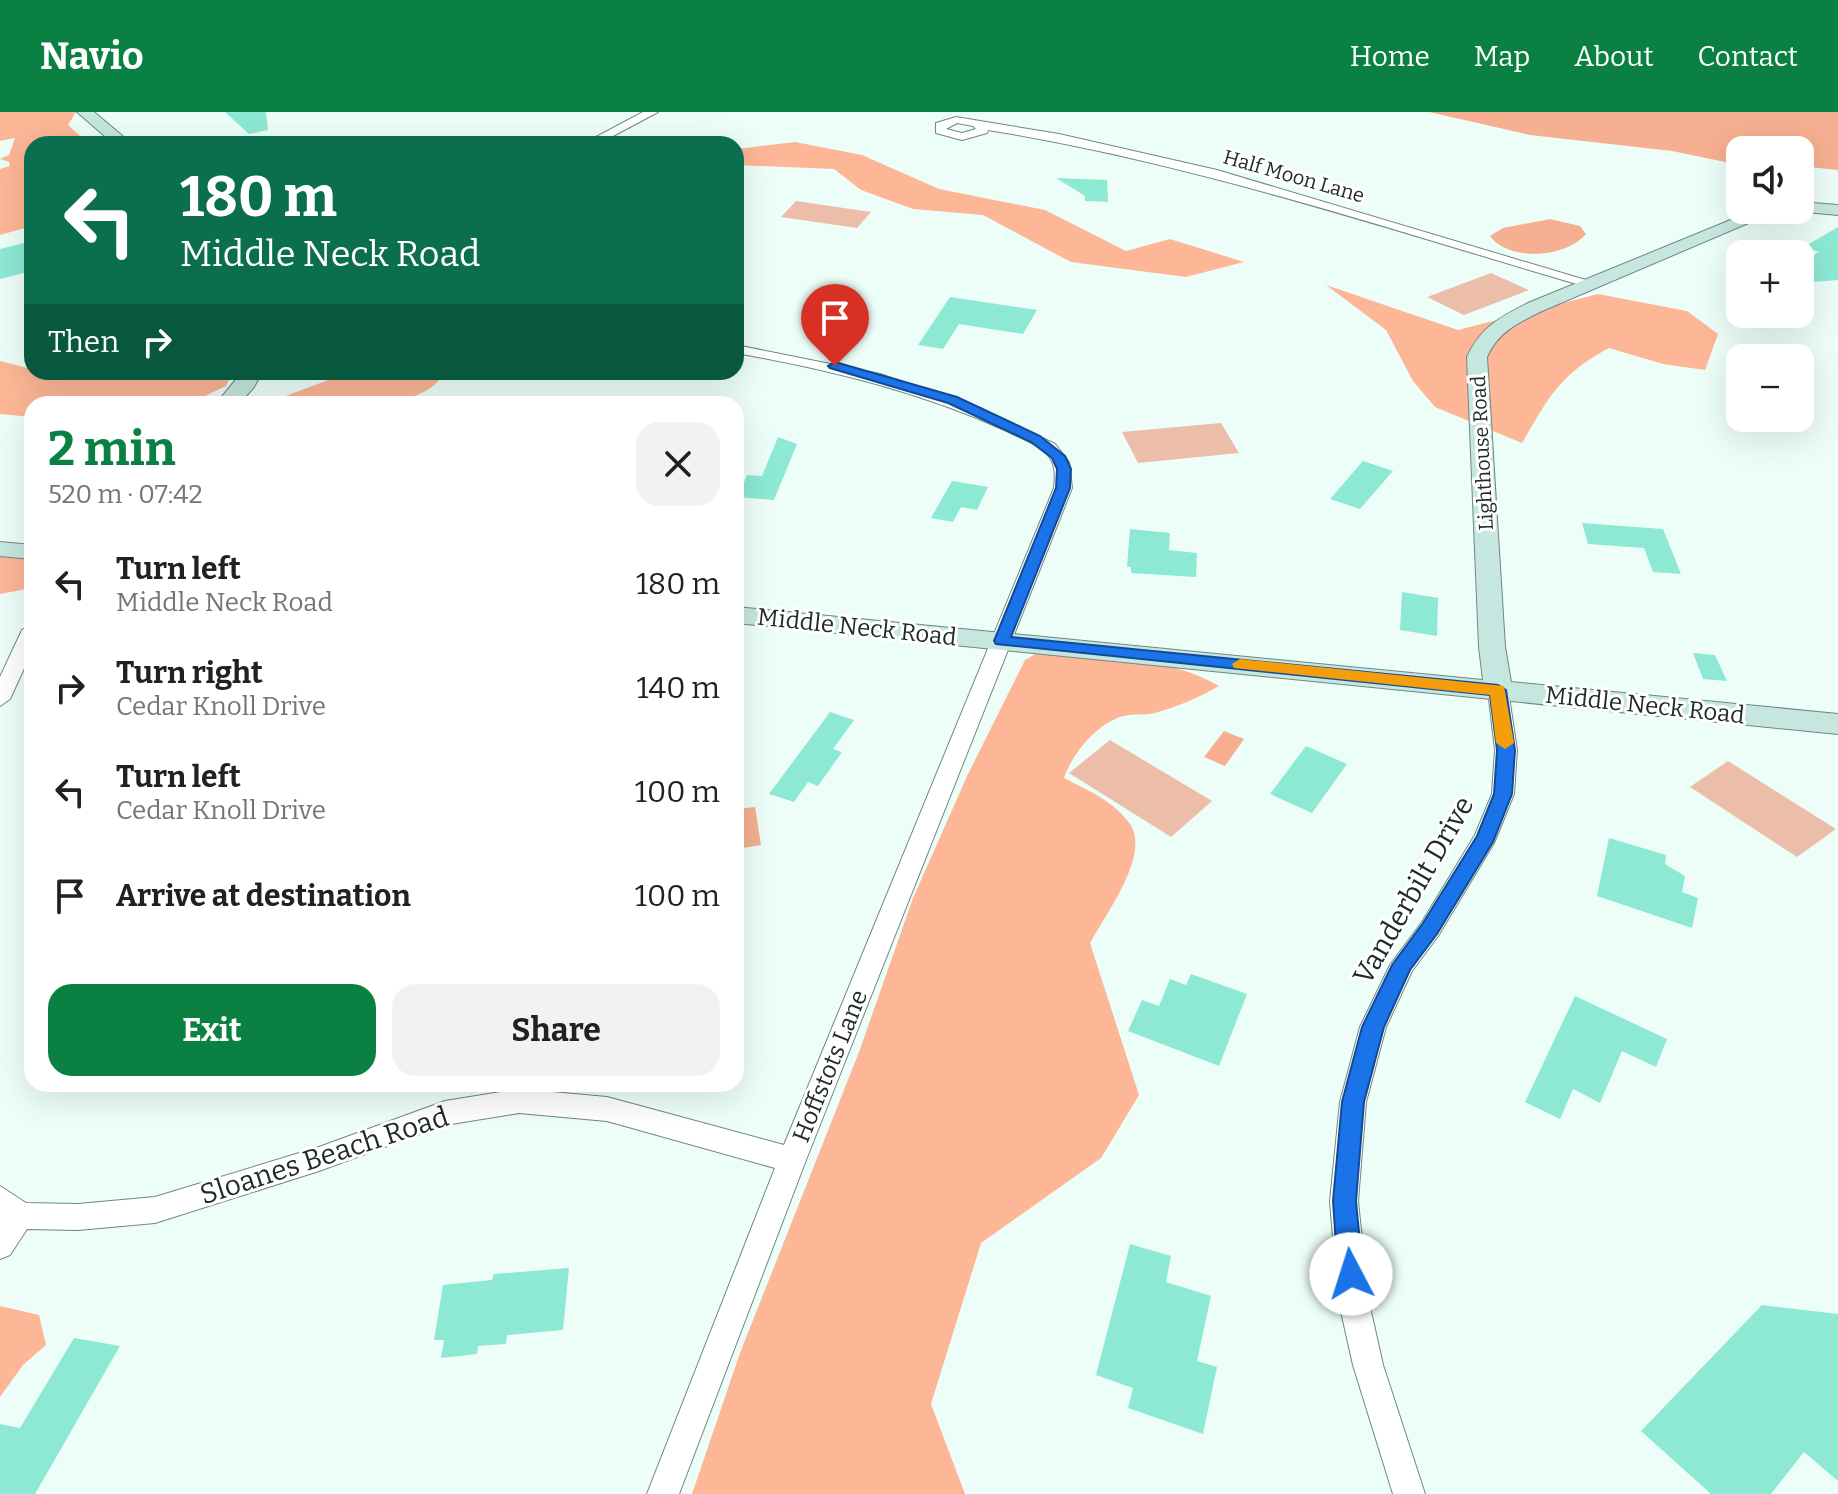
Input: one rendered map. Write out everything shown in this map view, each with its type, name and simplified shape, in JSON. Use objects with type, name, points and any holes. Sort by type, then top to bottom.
[{"type":"street","points":[[85,112],[114,136]]},
{"type":"street","points":[[605,136],[652,112]]},
{"type":"street","name":"Half Moon Lane","points":[[981,125],[1055,136],[1159,158],[1592,284]]},
{"type":"street","points":[[1814,208],[1838,210]]},
{"type":"street","name":"Lighthouse Road","points":[[1498,690],[1492,647],[1477,357],[1485,339],[1502,324],[1736,224]]},
{"type":"street","name":"Hoffstots Lane","points":[[663,1494],[792,1160],[1063,488],[1064,469],[1058,456],[1036,439],[953,400],[835,366],[744,350]]},
{"type":"street","points":[[235,396],[248,380]]},
{"type":"street","points":[[0,549],[24,551]]},
{"type":"street","name":"Middle Neck Road","points":[[744,616],[1838,724]]},
{"type":"street","points":[[0,699],[24,647]]},
{"type":"street","name":"Vanderbilt Drive","points":[[1409,1494],[1368,1365],[1353,1298],[1344,1201],[1353,1102],[1373,1027],[1402,965],[1430,929],[1486,837],[1503,794],[1506,750],[1498,690]]},
{"type":"street","name":"Sloanes Beach Road","points":[[10,1208],[78,1217],[155,1210],[319,1159],[445,1113],[519,1101],[607,1109],[792,1160]]},
{"type":"street","points":[[0,1245],[10,1208]]},
{"type":"shaded area","points":[[0,112],[76,112],[68,125],[80,136],[24,136],[24,228],[0,235],[0,169],[10,166],[9,162],[0,159],[9,155],[15,138],[0,141]]},
{"type":"shaded area","points":[[1429,112],[1838,112],[1838,170],[1814,167],[1814,136],[1726,136],[1726,162],[1672,151],[1530,135]]},
{"type":"shaded area","points":[[795,142],[862,155],[939,189],[1045,210],[1126,251],[1170,239],[1244,262],[1186,277],[1071,262],[983,215],[913,209],[861,190],[834,169],[744,165],[744,148]]},
{"type":"shaded area","points":[[796,201],[871,212],[857,228],[781,217]]},
{"type":"shaded area","points":[[1550,219],[1580,226],[1586,234],[1565,248],[1538,254],[1510,250],[1490,236],[1503,228]]},
{"type":"shaded area","points":[[1491,273],[1529,290],[1464,315],[1427,297]]},
{"type":"shaded area","points":[[1326,285],[1458,330],[1598,294],[1687,311],[1718,334],[1705,370],[1663,364],[1609,348],[1567,377],[1540,412],[1522,443],[1435,407],[1413,381],[1386,330]]},
{"type":"shaded area","points":[[0,361],[24,367],[24,380],[229,380],[226,386],[205,396],[24,396],[24,416],[0,414]]},
{"type":"shaded area","points":[[328,380],[438,380],[432,387],[413,396],[286,396]]},
{"type":"shaded area","points":[[1221,423],[1239,453],[1138,463],[1122,432]]},
{"type":"shaded area","points":[[0,554],[24,556],[24,590],[0,594]]},
{"type":"shaded area","points":[[1039,652],[1155,663],[1177,668],[1219,686],[1172,708],[1114,719],[1080,749],[1064,778],[1116,809],[1130,824],[1135,837],[1135,852],[1124,885],[1090,943],[1139,1095],[1101,1158],[981,1243],[931,1404],[965,1494],[692,1494],[740,1353],[859,1052],[913,898],[968,774],[1025,660]]},
{"type":"shaded area","points":[[1224,731],[1244,739],[1225,766],[1204,757]]},
{"type":"shaded area","points":[[1110,740],[1212,801],[1171,837],[1069,773]]},
{"type":"shaded area","points":[[1728,761],[1836,829],[1797,857],[1690,787]]},
{"type":"shaded area","points":[[755,807],[761,845],[744,848],[744,808]]},
{"type":"shaded area","points":[[0,1306],[39,1315],[46,1345],[23,1365],[0,1397]]},
{"type":"building","points":[[225,112],[266,112],[268,130],[249,134]]},
{"type":"building","points":[[1056,178],[1107,180],[1108,202],[1085,201],[1085,196]]},
{"type":"building","points":[[1838,227],[1838,280],[1814,282],[1814,255],[1819,252],[1814,250],[1814,241]]},
{"type":"building","points":[[24,243],[24,273],[0,279],[0,249]]},
{"type":"building","points":[[950,297],[1037,310],[1023,334],[959,324],[943,349],[918,345]]},
{"type":"building","points":[[778,437],[797,444],[774,500],[744,498],[747,475],[762,476]]},
{"type":"building","points":[[1363,461],[1393,471],[1360,509],[1330,499]]},
{"type":"building","points":[[952,481],[988,487],[977,510],[961,507],[953,522],[931,518]]},
{"type":"building","points":[[1582,523],[1663,529],[1681,574],[1653,572],[1644,548],[1588,544]]},
{"type":"building","points":[[1130,529],[1170,533],[1169,550],[1197,553],[1196,577],[1131,573],[1131,567],[1127,567]]},
{"type":"building","points":[[1402,592],[1438,598],[1437,636],[1400,630]]},
{"type":"building","points":[[1693,653],[1715,655],[1727,681],[1703,679]]},
{"type":"building","points":[[830,712],[854,720],[833,749],[842,752],[818,786],[808,782],[794,802],[769,794]]},
{"type":"building","points":[[1306,746],[1347,764],[1312,813],[1270,794]]},
{"type":"building","points":[[1609,838],[1666,855],[1665,864],[1685,876],[1682,892],[1698,898],[1692,928],[1597,896]]},
{"type":"building","points":[[1191,974],[1247,994],[1219,1066],[1128,1031],[1142,1000],[1159,1006],[1170,979],[1186,985]]},
{"type":"building","points":[[1575,996],[1667,1039],[1656,1067],[1622,1051],[1600,1103],[1573,1089],[1560,1119],[1525,1102]]},
{"type":"building","points":[[1130,1244],[1171,1256],[1166,1282],[1211,1296],[1197,1361],[1217,1367],[1203,1434],[1128,1408],[1133,1388],[1096,1375]]},
{"type":"building","points":[[569,1268],[563,1330],[507,1335],[506,1344],[478,1346],[477,1354],[441,1358],[444,1340],[434,1340],[443,1285],[492,1280],[494,1274]]},
{"type":"building","points":[[1762,1305],[1838,1314],[1838,1481],[1804,1452],[1771,1494],[1711,1494],[1641,1431]]},
{"type":"building","points":[[74,1338],[120,1346],[35,1494],[0,1494],[0,1424],[20,1428]]},
{"type":"slow traffic","points":[[1240,664],[1498,690],[1505,743]]},
{"type":"route","points":[[835,366],[953,400],[1036,439],[1058,456],[1064,469],[1063,488],[1002,641],[1498,690],[1506,750],[1503,794],[1486,837],[1430,929],[1402,965],[1373,1027],[1353,1102],[1344,1201],[1351,1274]]}]
